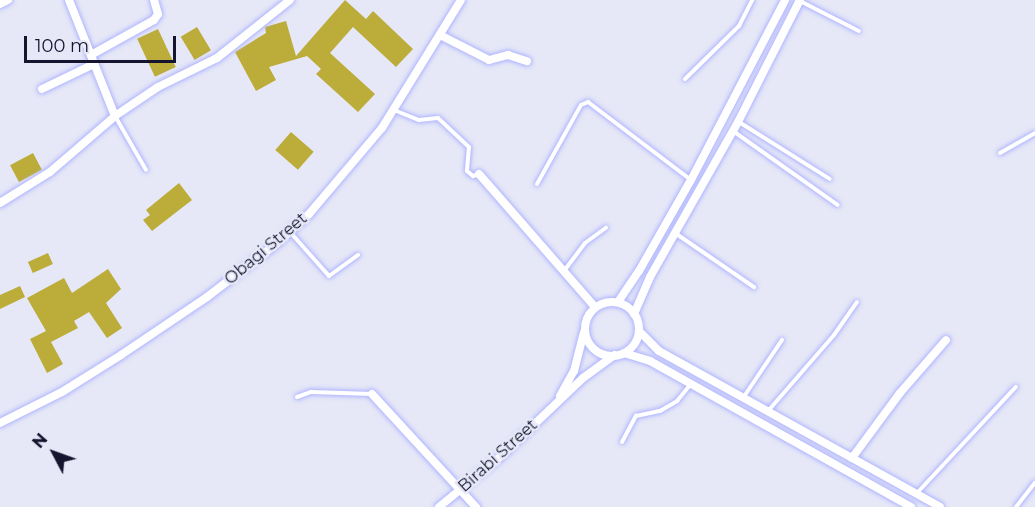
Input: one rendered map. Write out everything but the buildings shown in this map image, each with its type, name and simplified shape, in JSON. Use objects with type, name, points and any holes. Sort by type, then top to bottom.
[{"type":"street","points":[[0,4],[8,0]]},
{"type":"street","points":[[69,0],[115,116]]},
{"type":"street","points":[[91,55],[154,20],[158,14],[154,0]]},
{"type":"street","points":[[0,203],[50,172],[115,116],[158,87],[217,58],[290,0]]},
{"type":"street","name":"Obagi Street","points":[[0,423],[62,392],[122,355],[207,297],[290,231],[341,178],[394,110],[460,0]]},
{"type":"street","points":[[618,302],[634,280],[691,180],[785,0]]},
{"type":"street","points":[[634,314],[675,232],[738,122],[800,1]]},
{"type":"street","points":[[440,35],[489,60],[508,55],[527,61]]},
{"type":"street","points":[[42,89],[94,64]]},
{"type":"street","points":[[479,174],[595,307]]},
{"type":"street","points":[[556,402],[573,371],[589,314],[595,307],[606,302],[618,302],[634,314],[639,331],[659,351],[940,507]]},
{"type":"street","points":[[585,330],[591,346],[607,355],[615,355]]},
{"type":"street","points":[[556,402],[583,378],[615,355],[624,352],[636,340],[639,331]]},
{"type":"street","points":[[852,458],[900,393],[946,340]]},
{"type":"street","points":[[624,352],[650,361],[911,507]]},
{"type":"street","points":[[372,394],[476,507]]},
{"type":"street","name":"Birabi Street","points":[[439,507],[501,456],[556,402]]},
{"type":"lane","points":[[685,79],[739,26],[752,0]]},
{"type":"lane","points":[[800,1],[859,31]]},
{"type":"lane","points":[[537,184],[581,105],[588,102],[691,180]]},
{"type":"lane","points":[[394,110],[419,120],[438,118],[469,147],[467,171],[473,176],[479,174]]},
{"type":"lane","points":[[115,116],[146,170]]},
{"type":"lane","points":[[738,122],[830,179]]},
{"type":"lane","points":[[732,131],[838,205]]},
{"type":"lane","points":[[1000,153],[1035,134]]},
{"type":"lane","points":[[564,272],[585,243],[606,228]]},
{"type":"lane","points":[[290,231],[329,276],[358,255]]},
{"type":"lane","points":[[675,232],[754,287]]},
{"type":"lane","points":[[767,411],[834,335],[857,302]]},
{"type":"lane","points":[[743,399],[782,340]]},
{"type":"lane","points":[[622,442],[636,416],[660,411],[677,401],[690,385]]},
{"type":"lane","points":[[916,493],[1016,387]]},
{"type":"lane","points":[[297,397],[311,392],[372,394]]},
{"type":"lane","points":[[1016,507],[1035,483]]}]
